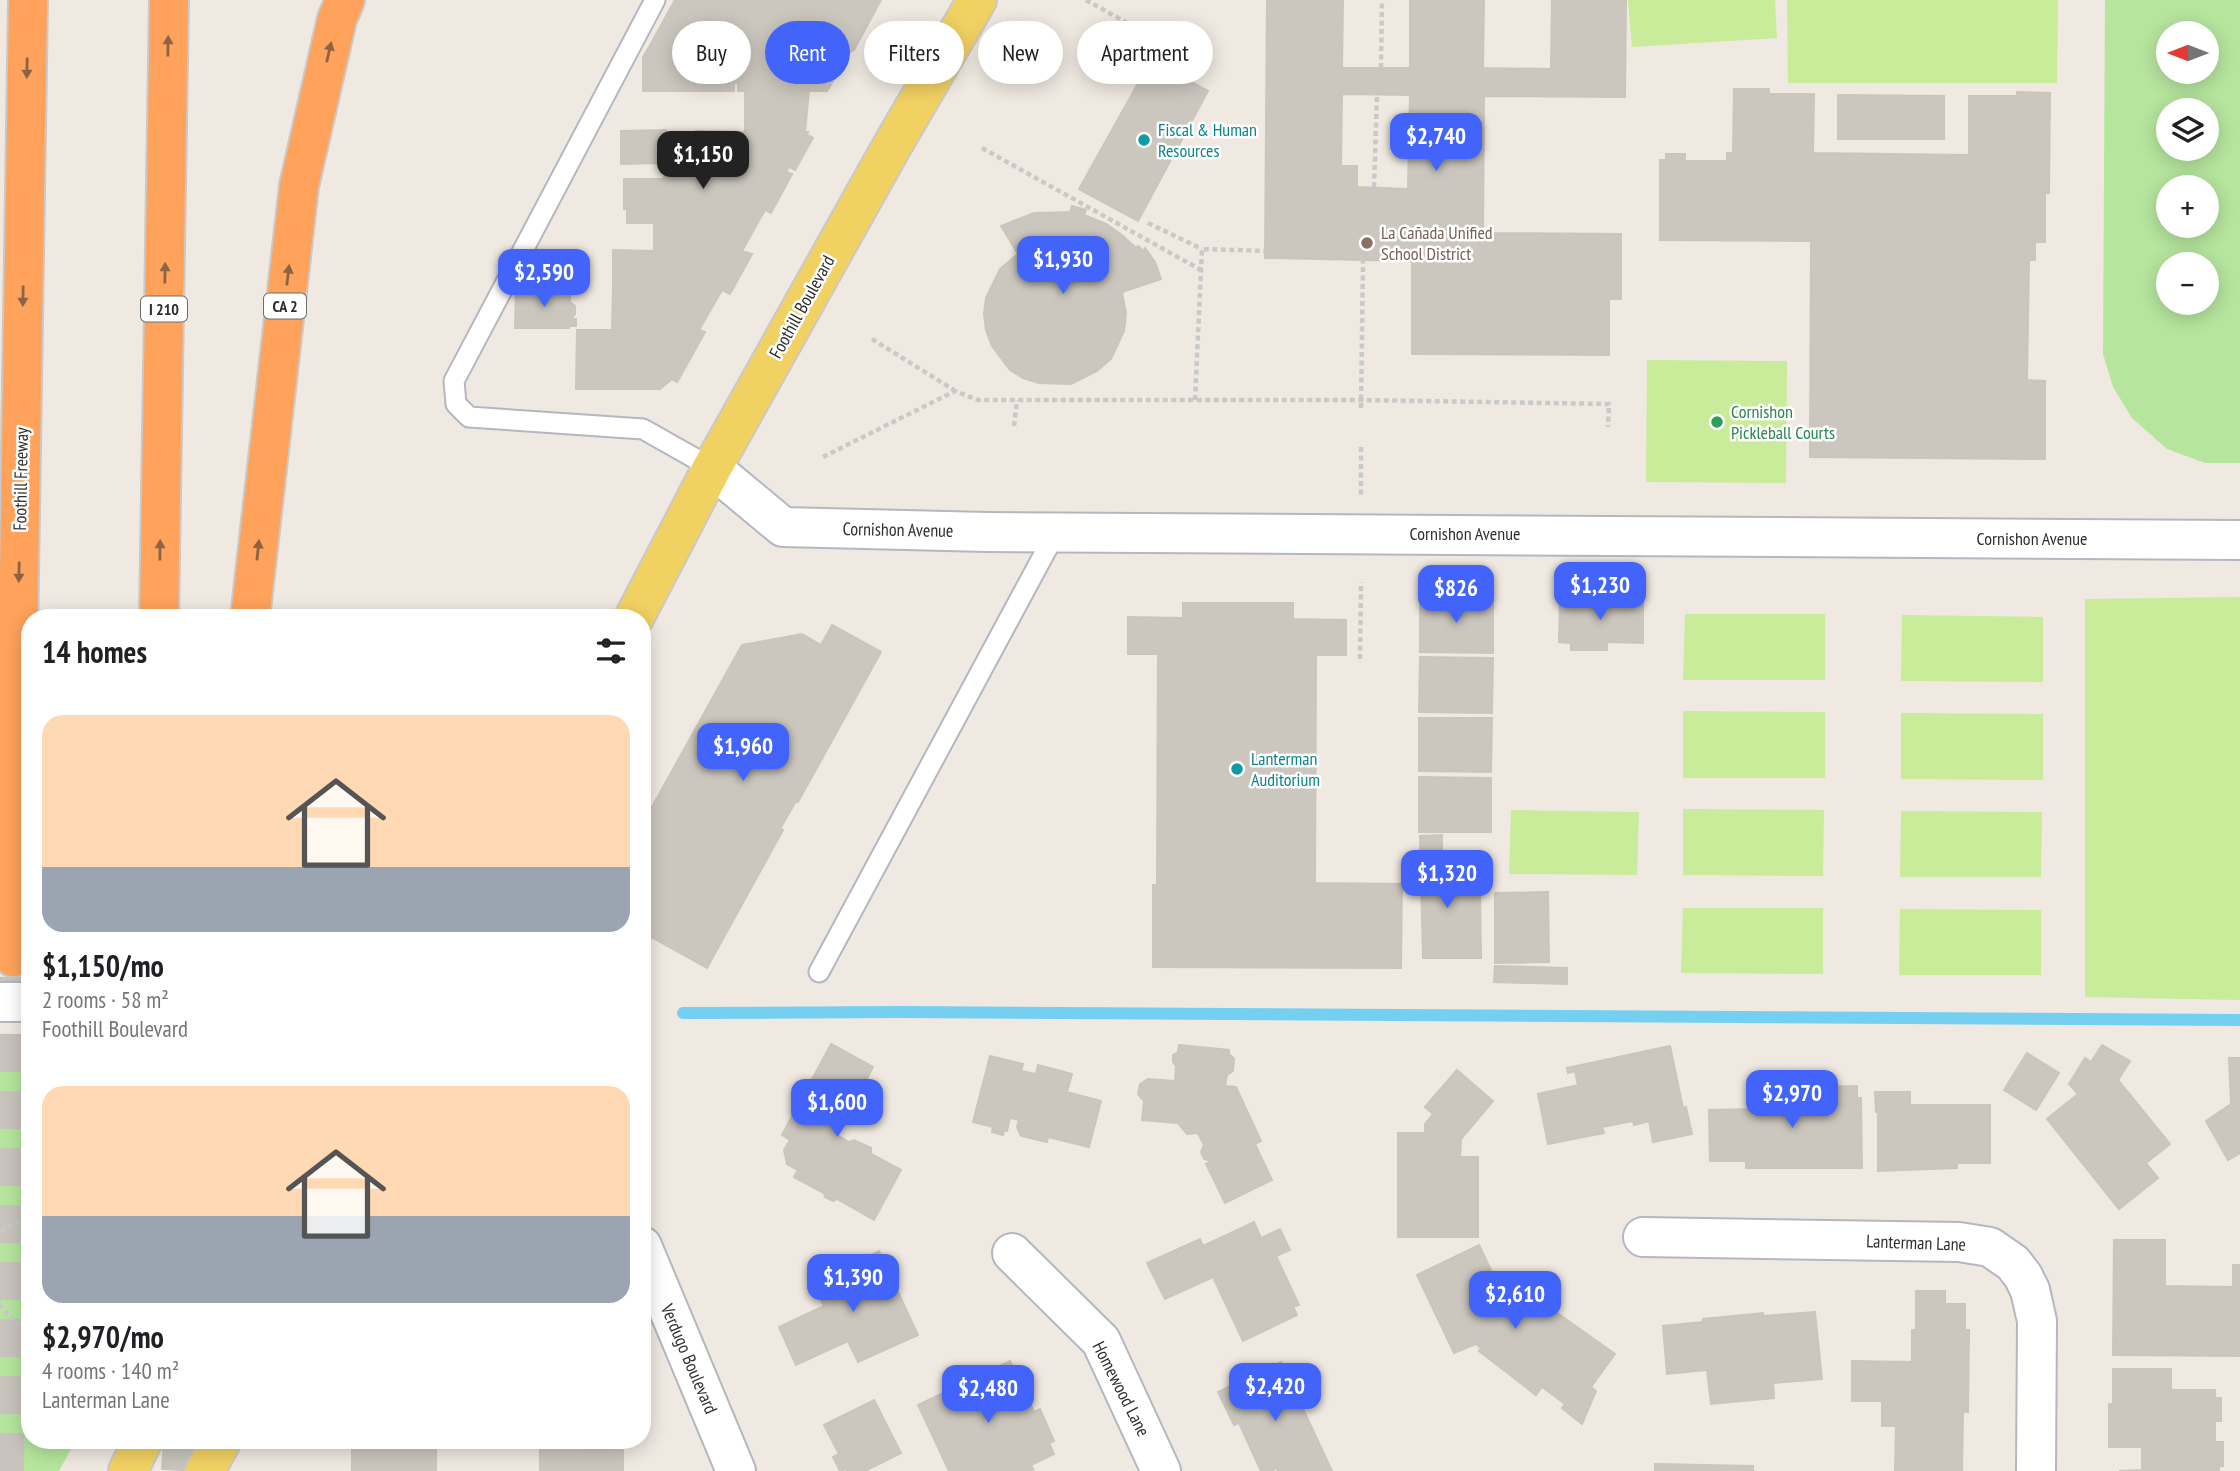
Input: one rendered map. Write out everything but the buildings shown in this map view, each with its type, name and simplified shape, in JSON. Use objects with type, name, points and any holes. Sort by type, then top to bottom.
[{"type":"highway","name":"Foothill Freeway","points":[[13,957],[28,0]]},
{"type":"highway","name":"I 210","points":[[159,609],[169,0]]},
{"type":"highway","name":"CA 2","points":[[251,609],[299,186],[337,19],[345,0]]},
{"type":"main road","name":"Foothill Boulevard","points":[[639,609],[712,468],[977,0]]},
{"type":"main road","points":[[128,1471],[139,1449]]},
{"type":"main road","points":[[205,1471],[217,1449]]},
{"type":"street","name":"Cornishon Avenue","points":[[712,468],[783,527],[1056,532],[2240,540]]},
{"type":"street","points":[[0,1002],[21,1002]]},
{"type":"street","name":"Lanterman Lane","points":[[1643,1237],[1959,1242],[1990,1247],[2013,1263],[2023,1276],[2030,1290],[2037,1321],[2036,1471]]},
{"type":"street","name":"Homewood Lane","points":[[1012,1253],[1101,1341],[1161,1471]]},
{"type":"street","name":"Verdugo Boulevard","points":[[651,1268],[736,1471]]},
{"type":"lane","points":[[655,0],[454,380],[456,404],[469,417],[642,429],[712,468]]},
{"type":"lane","points":[[819,972],[1056,532]]},
{"type":"path","points":[[1086,0],[1124,21]]},
{"type":"path","points":[[1381,68],[1382,0]]},
{"type":"path","points":[[1374,187],[1377,95]]},
{"type":"path","points":[[982,148],[1201,270]]},
{"type":"path","points":[[1148,223],[1202,249],[1266,251]]},
{"type":"path","points":[[1195,400],[1202,249]]},
{"type":"path","points":[[1361,408],[1363,261]]},
{"type":"path","points":[[872,339],[955,391],[978,400],[1361,400],[1609,404],[1608,427]]},
{"type":"path","points":[[823,457],[955,391]]},
{"type":"path","points":[[1014,426],[1017,400]]},
{"type":"path","points":[[1361,447],[1361,502]]},
{"type":"path","points":[[1360,659],[1361,582]]},
{"type":"path","points":[[0,1232],[21,1220]]},
{"type":"path","points":[[0,1304],[21,1326]]},
{"type":"green space","points":[[1628,0],[1775,0],[1777,38],[1632,47]]},
{"type":"green space","points":[[1787,0],[2058,0],[2057,83],[1788,83]]},
{"type":"green space","points":[[2105,0],[2240,0],[2240,463],[2205,463],[2167,449],[2132,418],[2113,387],[2103,354]]},
{"type":"green space","name":"Cornishon Pickleball Courts","points":[[1647,360],[1787,361],[1786,483],[1646,482]]},
{"type":"green space","points":[[2240,597],[2240,1000],[2085,997],[2085,599]]},
{"type":"green space","points":[[1685,614],[1825,614],[1825,680],[1683,680]]},
{"type":"green space","points":[[1902,615],[2043,617],[2043,682],[1901,681]]},
{"type":"green space","points":[[1683,711],[1825,712],[1825,778],[1683,778]]},
{"type":"green space","points":[[1901,713],[2043,714],[2043,780],[1901,779]]},
{"type":"green space","points":[[1683,809],[1824,810],[1823,876],[1683,875]]},
{"type":"green space","points":[[1511,810],[1639,812],[1637,875],[1509,874]]},
{"type":"green space","points":[[1901,811],[2042,812],[2041,877],[1900,877]]},
{"type":"green space","points":[[1683,908],[1823,908],[1823,974],[1681,973]]},
{"type":"green space","points":[[1900,909],[2041,910],[2041,975],[1899,975]]},
{"type":"green space","points":[[0,1059],[21,1060],[21,1449],[71,1449],[59,1471],[0,1471]]},
{"type":"waterway","points":[[683,1013],[2240,1020]]},
{"type":"tunnel","points":[[5,1471],[13,957]]},
{"type":"tunnel","points":[[180,1471],[181,1449]]},
{"type":"place","name":"Fiscal & Human Resources","points":[[1144,140]]},
{"type":"place","name":"La Cañada Unified School District","points":[[1367,243]]},
{"type":"place","name":"Cornishon Pickleball Courts","points":[[1717,422]]},
{"type":"place","name":"Lanterman Auditorium","points":[[1237,769]]}]
